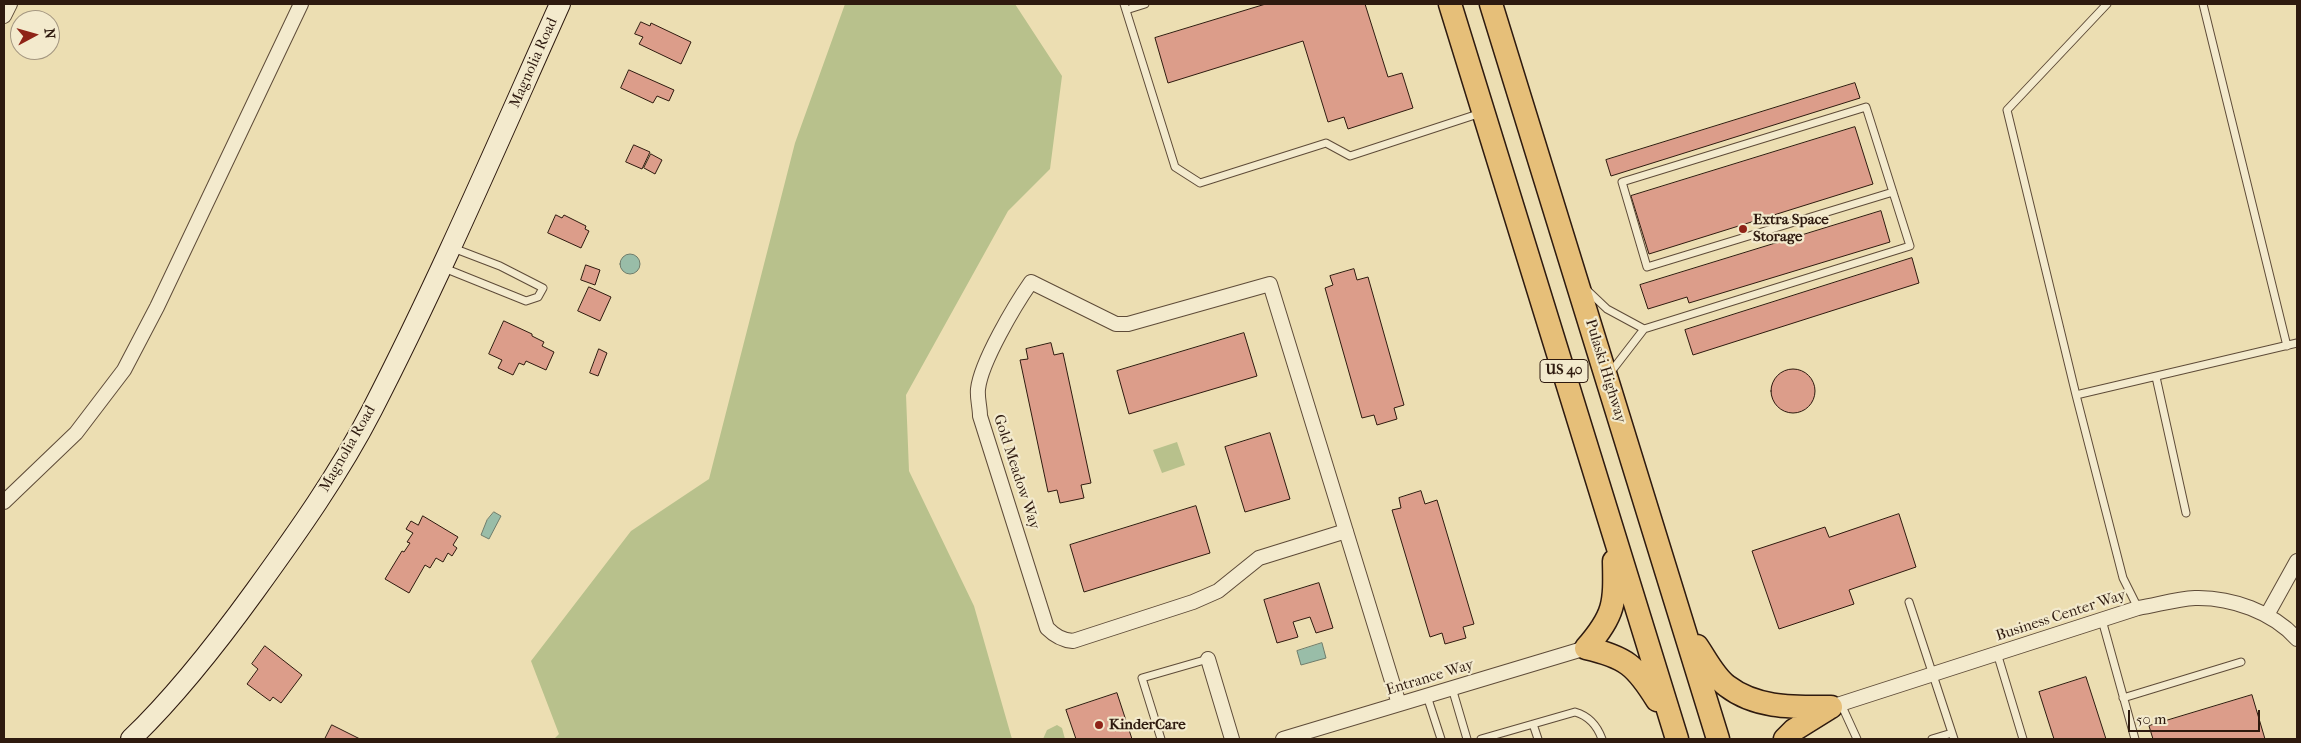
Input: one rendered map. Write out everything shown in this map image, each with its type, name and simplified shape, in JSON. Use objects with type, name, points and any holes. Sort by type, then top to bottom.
[{"type":"highway","name":"US 40","points":[[1450,4],[1485,112],[1674,730]]},
{"type":"highway","name":"Pulaski Highway","points":[[1491,4],[1718,739]]},
{"type":"highway","points":[[1614,535],[1613,606],[1607,621],[1586,648],[1608,653],[1624,660],[1646,682],[1674,730]]},
{"type":"highway","points":[[1683,626],[1720,679],[1728,687],[1769,705],[1836,706]]},
{"type":"highway","points":[[1785,739],[1794,730],[1836,706]]},
{"type":"main road","name":"Magnolia Road","points":[[507,123],[548,4]]},
{"type":"main road","name":"Magnolia Road","points":[[131,739],[151,720],[230,626],[310,514],[371,411],[451,247],[560,4]]},
{"type":"street","points":[[4,16],[10,4]]},
{"type":"street","points":[[4,502],[76,433],[124,370],[157,307],[301,4]]},
{"type":"street","name":"Gold Meadow Way","points":[[1346,531],[1259,558],[1218,591],[1193,602],[1073,641],[1064,640],[1054,634],[1047,628],[980,416],[978,389],[983,368],[1017,301],[1030,282],[1116,324],[1128,324],[1270,284],[1346,531],[1399,704]]},
{"type":"street","points":[[2267,615],[2297,561]]},
{"type":"street","name":"Business Center Way","points":[[1836,706],[2138,608],[2196,598],[2233,603],[2267,615],[2297,639]]},
{"type":"street","name":"Entrance Way","points":[[1283,739],[1586,648]]},
{"type":"street","points":[[1208,659],[1232,739]]},
{"type":"lane","points":[[1145,4],[1125,7],[1175,167],[1200,183],[1326,143],[1350,156],[1485,112]]},
{"type":"lane","points":[[2107,4],[2007,110],[2076,395],[2123,578],[2138,608]]},
{"type":"lane","points":[[2203,4],[2288,346]]},
{"type":"lane","points":[[1607,377],[1644,329],[1910,246],[1893,192],[1866,107],[1622,182],[1647,267],[1893,192]]},
{"type":"lane","points":[[441,266],[494,289],[526,300],[538,297],[542,288],[500,266],[451,247]]},
{"type":"lane","points":[[1577,281],[1607,309],[1644,329]]},
{"type":"lane","points":[[2076,395],[2297,343]]},
{"type":"lane","points":[[2156,376],[2186,513]]},
{"type":"lane","points":[[1909,602],[1953,736],[1932,739]]},
{"type":"lane","points":[[2102,620],[2135,739]]},
{"type":"lane","points":[[1997,654],[2023,739]]},
{"type":"lane","points":[[1161,739],[1142,678],[1208,659]]},
{"type":"lane","points":[[2123,698],[2241,662]]},
{"type":"lane","points":[[1452,688],[1467,739]]},
{"type":"lane","points":[[1427,696],[1441,739]]},
{"type":"lane","points":[[1836,706],[1857,739]]},
{"type":"lane","points":[[1481,739],[1575,712],[1586,715],[1598,728],[1602,739]]},
{"type":"lane","points":[[1532,724],[1538,739]]},
{"type":"shaded area","points":[[845,4],[1015,4],[1062,76],[1050,169],[1008,211],[906,395],[909,471],[974,606],[1012,739],[554,739],[559,734],[531,661],[631,531],[709,479],[795,143]]},
{"type":"shaded area","points":[[630,254],[637,257],[640,264],[637,271],[630,274],[623,271],[620,264],[623,257]]},
{"type":"shaded area","points":[[1177,442],[1185,465],[1162,473],[1153,450]]},
{"type":"shaded area","points":[[494,512],[501,516],[489,539],[481,535],[487,520]]},
{"type":"shaded area","points":[[1322,643],[1326,658],[1301,665],[1297,651]]},
{"type":"shaded area","points":[[1057,725],[1062,728],[1065,739],[1043,739],[1047,730]]},
{"type":"building","points":[[1266,4],[1365,4],[1388,77],[1402,73],[1413,108],[1348,129],[1344,117],[1328,122],[1303,41],[1168,83],[1155,38]]},
{"type":"building","points":[[641,22],[650,26],[651,23],[691,42],[681,64],[639,44],[643,37],[635,34]]},
{"type":"building","points":[[629,70],[674,90],[669,101],[657,96],[653,103],[621,88]]},
{"type":"building","points":[[1855,83],[1860,98],[1611,176],[1606,160]]},
{"type":"building","points":[[1855,127],[1873,184],[1649,254],[1631,196]]},
{"type":"building","points":[[634,145],[650,152],[642,169],[626,162]]},
{"type":"building","points":[[651,154],[662,160],[655,174],[644,168]]},
{"type":"building","points":[[1881,211],[1890,242],[1689,303],[1687,297],[1648,309],[1640,285]]},
{"type":"building","points":[[556,215],[562,218],[564,215],[586,226],[585,229],[589,231],[581,248],[548,233]]},
{"type":"building","points":[[1912,258],[1919,283],[1693,355],[1685,330]]},
{"type":"building","points":[[586,265],[600,270],[595,285],[581,280]]},
{"type":"building","points":[[1354,269],[1357,280],[1368,277],[1404,405],[1394,408],[1397,419],[1377,425],[1374,415],[1362,418],[1325,288],[1333,285],[1330,276]]},
{"type":"building","points":[[589,287],[611,297],[600,321],[578,311]]},
{"type":"building","points":[[504,321],[532,334],[532,336],[544,342],[542,346],[554,352],[546,370],[526,361],[524,365],[519,363],[513,375],[498,368],[502,360],[489,354]]},
{"type":"building","points":[[1244,333],[1257,376],[1129,414],[1117,371]]},
{"type":"building","points":[[1051,343],[1054,355],[1063,353],[1091,483],[1081,485],[1084,498],[1060,503],[1057,490],[1048,492],[1020,360],[1028,359],[1026,349]]},
{"type":"building","points":[[599,349],[607,353],[598,376],[590,373]]},
{"type":"building","points":[[1793,369],[1805,373],[1811,379],[1815,391],[1811,403],[1805,409],[1793,413],[1781,409],[1775,403],[1771,391],[1775,379],[1781,373]]},
{"type":"building","points":[[1270,433],[1290,499],[1245,512],[1225,447]]},
{"type":"building","points":[[1421,491],[1425,504],[1437,500],[1474,624],[1463,627],[1466,638],[1445,644],[1442,633],[1430,637],[1392,510],[1401,508],[1399,498]]},
{"type":"building","points":[[1196,506],[1210,553],[1084,592],[1070,545]]},
{"type":"building","points":[[1899,514],[1916,567],[1849,590],[1854,604],[1779,629],[1752,551],[1825,527],[1829,537]]},
{"type":"building","points":[[423,516],[458,537],[453,545],[457,548],[452,556],[448,553],[443,562],[436,558],[430,568],[425,565],[409,593],[385,579],[402,551],[404,552],[410,543],[407,542],[413,533],[406,529],[411,521],[418,525]]},
{"type":"building","points":[[1319,583],[1333,628],[1316,633],[1310,617],[1293,622],[1298,637],[1277,643],[1264,600]]},
{"type":"building","points":[[265,646],[302,675],[281,703],[273,697],[270,701],[247,684],[258,669],[252,664]]},
{"type":"building","points":[[2086,677],[2106,739],[2054,739],[2039,692]]},
{"type":"building","name":"KinderCare","points":[[1117,693],[1132,739],[1076,739],[1066,710]]},
{"type":"building","points":[[2252,695],[2265,739],[2153,739],[2149,726]]},
{"type":"building","points":[[332,725],[360,739],[325,739]]},
{"type":"place","name":"Extra Space Storage","points":[[1743,229]]},
{"type":"place","name":"KinderCare","points":[[1099,725]]}]
